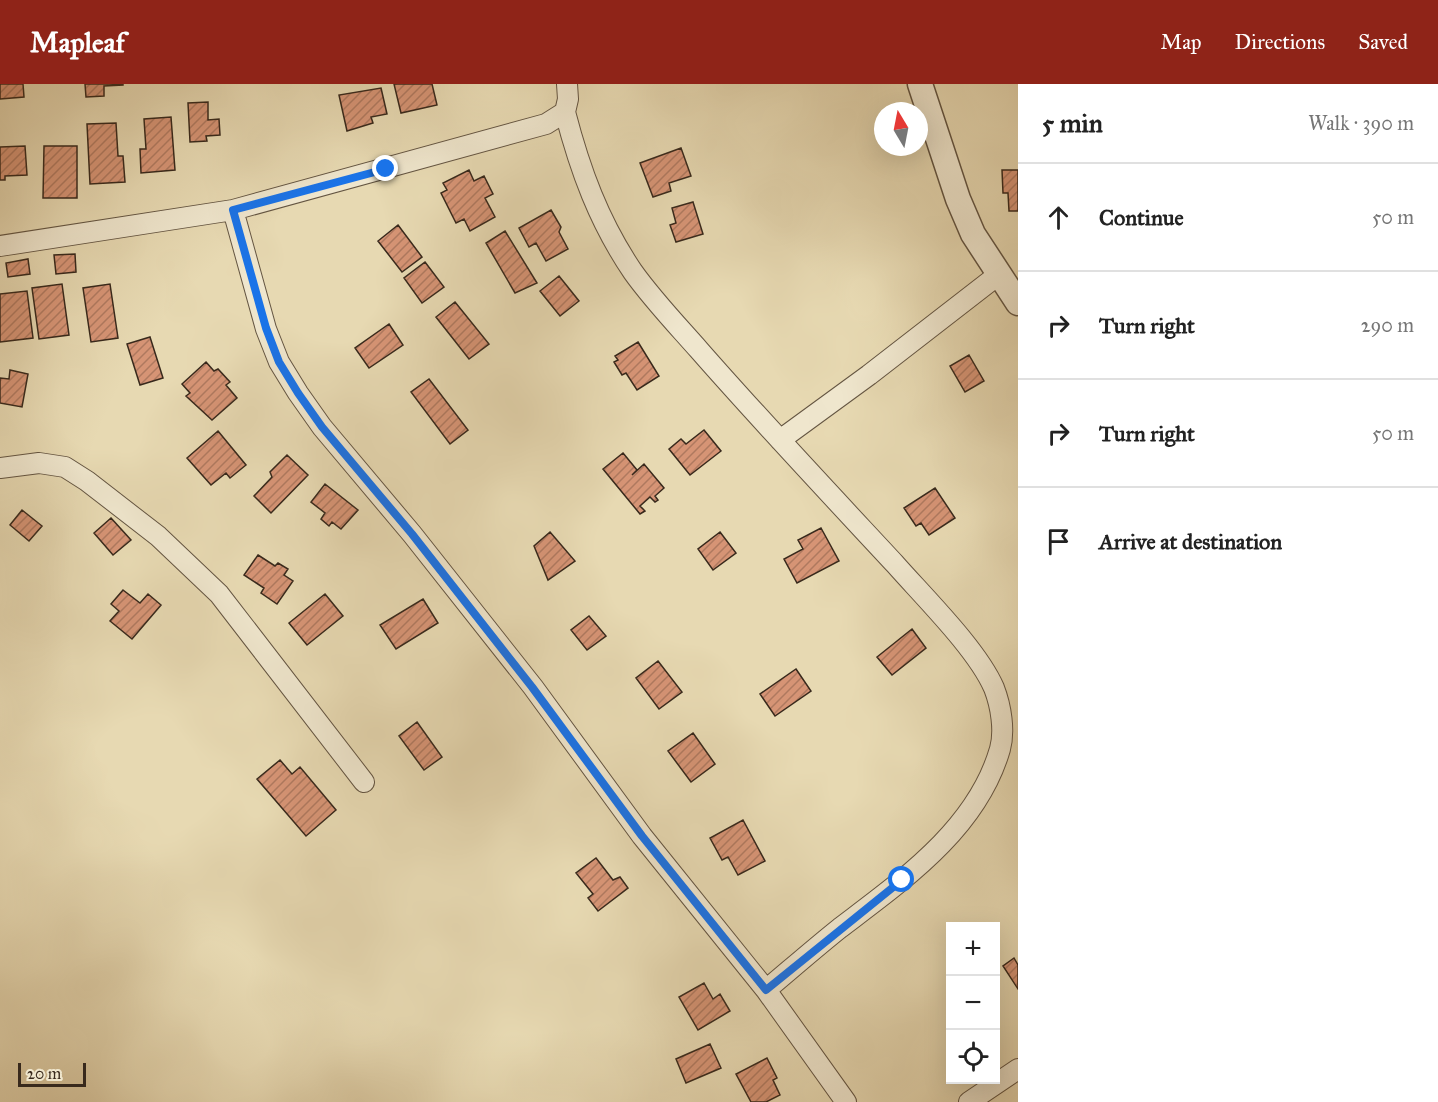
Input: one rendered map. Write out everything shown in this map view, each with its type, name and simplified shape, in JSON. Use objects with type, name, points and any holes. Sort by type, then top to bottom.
[{"type":"street","points":[[567,84],[568,99],[565,111],[575,150],[596,210],[634,273],[663,311],[933,607],[980,664],[994,688],[1002,727],[1001,747],[980,797],[950,836],[902,880],[766,990]]},
{"type":"street","points":[[920,84],[958,199],[973,234],[1018,303]]},
{"type":"street","points":[[0,246],[233,210],[546,124],[565,111]]},
{"type":"street","points":[[233,210],[266,328],[279,362],[298,393],[322,427],[412,534],[504,651],[642,836],[766,990],[846,1102]]},
{"type":"street","points":[[780,440],[998,275]]},
{"type":"street","points":[[0,468],[39,463],[65,467],[87,481],[158,536],[219,594],[364,782]]},
{"type":"street","points":[[969,1102],[1018,1069]]},
{"type":"building","points":[[0,84],[23,84],[24,97],[0,99]]},
{"type":"building","points":[[85,84],[123,85],[104,86],[104,96],[86,97]]},
{"type":"building","points":[[394,84],[432,84],[437,105],[401,113]]},
{"type":"building","points":[[381,88],[387,114],[371,117],[373,123],[347,131],[339,95]]},
{"type":"building","points":[[208,102],[208,120],[219,119],[220,135],[206,136],[207,141],[190,142],[188,103]]},
{"type":"building","points":[[171,117],[175,170],[141,173],[140,149],[146,149],[144,119]]},
{"type":"building","points":[[116,123],[118,156],[123,156],[125,182],[90,184],[87,124]]},
{"type":"building","points":[[25,146],[27,175],[5,176],[5,180],[0,180],[0,147]]},
{"type":"building","points":[[44,146],[77,146],[77,198],[43,198]]},
{"type":"building","points":[[681,148],[691,176],[669,183],[671,191],[653,197],[640,163]]},
{"type":"building","points":[[469,170],[474,181],[484,176],[493,194],[485,198],[495,217],[470,231],[464,219],[456,223],[441,193],[447,190],[443,183]]},
{"type":"building","points":[[1002,170],[1018,170],[1018,211],[1009,211],[1008,193],[1003,193]]},
{"type":"building","points":[[693,202],[703,234],[676,242],[670,225],[676,223],[672,208]]},
{"type":"building","points":[[551,210],[561,227],[559,232],[568,249],[546,261],[536,243],[529,247],[519,228]]},
{"type":"building","points":[[398,225],[422,257],[402,272],[378,241]]},
{"type":"building","points":[[505,231],[537,283],[515,293],[486,243]]},
{"type":"building","points":[[75,254],[76,272],[56,274],[54,255]]},
{"type":"building","points":[[28,259],[30,274],[8,277],[6,263]]},
{"type":"building","points":[[425,262],[444,287],[422,303],[404,278]]},
{"type":"building","points":[[559,276],[579,301],[560,316],[540,291]]},
{"type":"building","points":[[62,284],[69,335],[39,339],[32,288]]},
{"type":"building","points":[[110,284],[118,338],[91,342],[83,288]]},
{"type":"building","points":[[27,291],[33,338],[0,342],[0,294]]},
{"type":"building","points":[[455,302],[489,344],[469,359],[436,317]]},
{"type":"building","points":[[389,324],[403,345],[369,368],[355,348]]},
{"type":"building","points":[[150,337],[163,378],[140,385],[127,344]]},
{"type":"building","points":[[638,342],[659,376],[637,390],[626,373],[622,375],[614,362],[618,360],[615,356]]},
{"type":"building","points":[[969,355],[984,381],[965,392],[950,366]]},
{"type":"building","points":[[206,362],[214,371],[218,369],[230,382],[226,385],[237,398],[212,420],[186,396],[190,393],[182,384]]},
{"type":"building","points":[[10,370],[28,374],[22,407],[0,403],[0,378],[9,379]]},
{"type":"building","points":[[429,379],[468,430],[450,444],[411,392]]},
{"type":"building","points":[[704,430],[721,451],[690,475],[669,449],[681,439],[686,444]]},
{"type":"building","points":[[218,431],[246,465],[230,478],[226,473],[211,485],[187,458]]},
{"type":"building","points":[[623,453],[637,470],[632,475],[644,464],[664,488],[655,496],[658,500],[655,502],[650,497],[640,506],[645,511],[640,514],[603,469]]},
{"type":"building","points":[[287,455],[308,475],[271,513],[254,496],[272,477],[270,472]]},
{"type":"building","points":[[325,484],[358,510],[341,529],[332,522],[329,526],[321,519],[325,513],[311,502]]},
{"type":"building","points":[[935,488],[955,518],[929,535],[921,523],[916,526],[904,508]]},
{"type":"building","points":[[22,510],[42,526],[29,541],[10,525]]},
{"type":"building","points":[[111,518],[131,540],[113,555],[94,533]]},
{"type":"building","points":[[821,528],[839,561],[797,583],[784,559],[803,549],[798,540]]},
{"type":"building","points":[[550,532],[575,561],[548,580],[534,546]]},
{"type":"building","points":[[720,532],[736,553],[713,570],[698,549]]},
{"type":"building","points":[[258,555],[275,566],[278,563],[288,569],[284,575],[293,581],[277,604],[261,593],[264,588],[244,575]]},
{"type":"building","points":[[123,590],[140,603],[148,594],[161,605],[132,639],[110,621],[119,611],[111,604]]},
{"type":"building","points":[[325,594],[343,616],[307,645],[289,623]]},
{"type":"building","points":[[423,599],[438,623],[396,649],[380,625]]},
{"type":"building","points":[[589,616],[606,636],[587,650],[571,630]]},
{"type":"building","points":[[912,629],[926,648],[892,675],[877,657]]},
{"type":"building","points":[[658,661],[682,692],[659,709],[636,678]]},
{"type":"building","points":[[796,669],[811,691],[775,716],[760,694]]},
{"type":"building","points":[[417,722],[442,757],[424,770],[399,736]]},
{"type":"building","points":[[693,733],[715,764],[691,782],[668,751]]},
{"type":"building","points":[[280,760],[292,774],[300,767],[336,810],[306,836],[257,779]]},
{"type":"building","points":[[743,820],[765,861],[738,875],[728,857],[722,860],[710,838]]},
{"type":"building","points":[[596,858],[613,880],[620,877],[628,888],[598,911],[588,898],[593,894],[576,873]]},
{"type":"building","points":[[1014,958],[1018,965],[1018,989],[1003,966]]},
{"type":"building","points":[[704,983],[713,999],[720,994],[730,1011],[698,1030],[679,997]]},
{"type":"building","points":[[710,1044],[721,1068],[686,1083],[676,1059]]},
{"type":"building","points":[[767,1058],[777,1078],[773,1080],[780,1095],[766,1102],[751,1102],[736,1074]]},
{"type":"route","points":[[386,169],[233,210],[266,328],[279,362],[322,427],[412,534],[532,687],[642,836],[766,990],[832,934],[902,880]]}]
